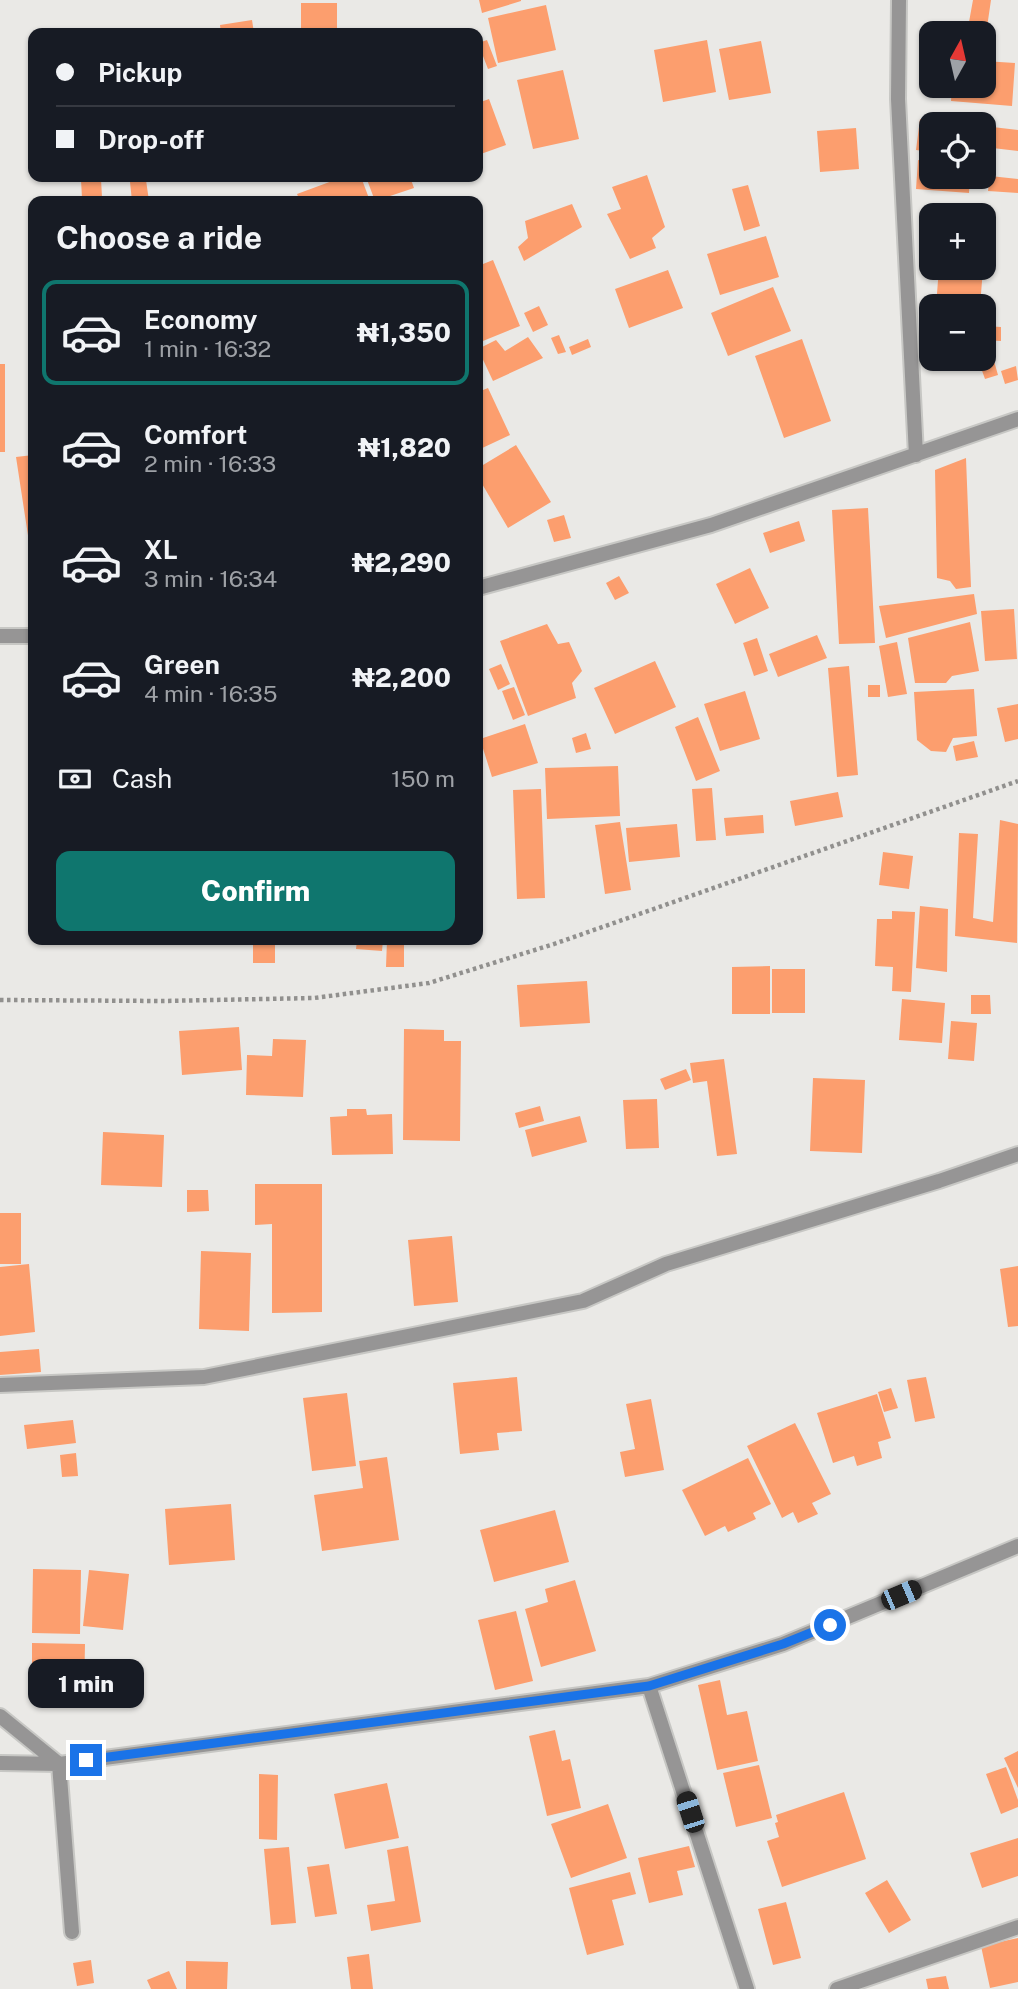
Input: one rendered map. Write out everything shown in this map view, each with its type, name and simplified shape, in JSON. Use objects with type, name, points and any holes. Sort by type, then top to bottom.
[{"type":"street","points":[[900,0],[898,99],[916,454]]},
{"type":"street","points":[[483,587],[710,526],[1018,419]]},
{"type":"street","points":[[0,636],[28,636]]},
{"type":"street","points":[[0,1385],[204,1377],[583,1301],[666,1264],[939,1181],[1018,1154]]},
{"type":"street","points":[[0,1763],[59,1764],[649,1686],[783,1644],[1018,1546]]},
{"type":"street","points":[[649,1686],[747,1989]]},
{"type":"street","points":[[0,1716],[59,1764],[72,1932]]},
{"type":"street","points":[[837,1989],[1018,1927]]},
{"type":"path","points":[[0,1000],[314,998],[429,983],[554,944],[1018,781]]},
{"type":"building","points":[[479,0],[521,0],[521,1],[482,13]]},
{"type":"building","points":[[973,0],[991,0],[988,21],[969,21]]},
{"type":"building","points":[[301,3],[337,3],[337,28],[301,28]]},
{"type":"building","points":[[546,5],[556,50],[498,63],[488,18]]},
{"type":"building","points":[[252,20],[253,28],[220,28],[220,25]]},
{"type":"building","points":[[487,40],[497,66],[488,69],[483,56],[483,41]]},
{"type":"building","points":[[707,40],[716,92],[663,102],[654,50]]},
{"type":"building","points":[[761,41],[771,93],[729,100],[719,49]]},
{"type":"building","points":[[996,62],[1015,63],[1012,106],[951,101],[951,98],[996,98]]},
{"type":"building","points":[[563,70],[579,139],[533,149],[517,80]]},
{"type":"building","points":[[489,99],[506,145],[483,153],[483,101]]},
{"type":"building","points":[[919,127],[919,150],[916,150]]},
{"type":"building","points":[[996,127],[1018,130],[1018,151],[996,148]]},
{"type":"building","points":[[856,128],[859,169],[820,172],[817,131]]},
{"type":"building","points":[[918,160],[919,189],[969,189],[969,193],[916,189]]},
{"type":"building","points":[[647,175],[665,227],[652,238],[656,248],[630,259],[607,214],[621,209],[612,187]]},
{"type":"building","points":[[996,177],[1018,179],[1018,193],[988,191],[996,189]]},
{"type":"building","points":[[81,182],[101,182],[102,196],[82,196]]},
{"type":"building","points":[[130,182],[146,182],[148,196],[131,196]]},
{"type":"building","points":[[329,182],[363,182],[368,196],[298,196],[297,194]]},
{"type":"building","points":[[368,182],[412,182],[414,188],[390,196],[373,196]]},
{"type":"building","points":[[748,185],[760,226],[744,231],[732,189]]},
{"type":"building","points":[[572,204],[582,227],[524,261],[518,247],[528,238],[525,221]]},
{"type":"building","points":[[766,236],[779,277],[720,295],[707,254]]},
{"type":"building","points":[[493,260],[520,326],[483,341],[483,264]]},
{"type":"building","points":[[668,270],[683,308],[629,328],[615,289]]},
{"type":"building","points":[[938,280],[982,280],[981,294],[937,294]]},
{"type":"building","points":[[773,287],[791,331],[728,356],[711,313]]},
{"type":"building","points":[[539,306],[548,325],[533,332],[524,313]]},
{"type":"building","points":[[996,327],[1001,327],[1001,341],[996,341]]},
{"type":"building","points":[[559,335],[566,352],[558,354],[551,338]]},
{"type":"building","points":[[528,337],[543,358],[493,381],[483,360],[483,346],[496,340],[505,351]]},
{"type":"building","points":[[588,339],[591,347],[572,355],[569,347]]},
{"type":"building","points":[[802,339],[831,421],[784,438],[755,356]]},
{"type":"building","points":[[0,364],[5,364],[5,452],[0,452]]},
{"type":"building","points":[[1016,366],[1018,380],[1005,384],[1001,371]]},
{"type":"building","points":[[996,368],[998,375],[985,379],[982,371],[996,371]]},
{"type":"building","points":[[488,388],[510,435],[483,448],[483,390]]},
{"type":"building","points":[[516,445],[551,502],[508,528],[483,486],[483,465]]},
{"type":"building","points":[[28,456],[28,535],[16,457]]},
{"type":"building","points":[[966,458],[971,587],[956,589],[950,581],[937,578],[935,470]]},
{"type":"building","points":[[868,508],[875,643],[839,644],[832,510]]},
{"type":"building","points":[[564,515],[571,538],[554,542],[547,520]]},
{"type":"building","points":[[799,521],[805,541],[770,553],[763,533]]},
{"type":"building","points":[[750,568],[769,608],[735,624],[716,584]]},
{"type":"building","points":[[619,576],[629,593],[615,600],[606,583]]},
{"type":"building","points":[[974,594],[977,614],[886,638],[879,606]]},
{"type":"building","points":[[1014,609],[1017,659],[985,661],[981,611]]},
{"type":"building","points":[[970,622],[979,671],[952,676],[946,683],[915,683],[908,638]]},
{"type":"building","points":[[547,624],[558,644],[569,642],[582,671],[572,683],[576,698],[528,716],[500,641]]},
{"type":"building","points":[[817,635],[827,658],[778,677],[769,654]]},
{"type":"building","points":[[757,638],[768,671],[754,676],[743,643]]},
{"type":"building","points":[[897,642],[907,694],[888,697],[879,646]]},
{"type":"building","points":[[655,661],[676,707],[615,734],[594,688]]},
{"type":"building","points":[[501,664],[510,684],[498,690],[489,669]]},
{"type":"building","points":[[849,666],[858,775],[837,777],[828,668]]},
{"type":"building","points":[[868,685],[880,685],[880,697],[868,697]]},
{"type":"building","points":[[514,687],[525,715],[513,720],[502,691]]},
{"type":"building","points":[[974,689],[977,736],[953,738],[946,752],[931,751],[917,740],[914,692]]},
{"type":"building","points":[[745,691],[760,739],[720,751],[704,704]]},
{"type":"building","points":[[1018,704],[1018,739],[1005,742],[997,708]]},
{"type":"building","points":[[698,717],[720,771],[696,781],[675,727]]},
{"type":"building","points":[[525,724],[538,763],[492,777],[483,748],[483,738]]},
{"type":"building","points":[[586,733],[591,749],[576,753],[572,738]]},
{"type":"building","points":[[974,741],[978,757],[956,761],[953,746]]},
{"type":"building","points":[[618,766],[620,816],[547,819],[545,768]]},
{"type":"building","points":[[712,788],[716,840],[696,841],[692,789]]},
{"type":"building","points":[[541,789],[545,898],[517,899],[513,790]]},
{"type":"building","points":[[838,792],[843,817],[795,826],[790,801]]},
{"type":"building","points":[[763,815],[764,833],[726,836],[724,818]]},
{"type":"building","points":[[1000,820],[1018,824],[1017,943],[955,936],[959,833],[978,834],[973,918],[993,922]]},
{"type":"building","points":[[620,822],[631,890],[605,894],[595,825]]},
{"type":"building","points":[[677,824],[680,857],[629,862],[626,828]]},
{"type":"building","points":[[883,852],[913,856],[909,889],[879,885]]},
{"type":"building","points":[[920,906],[948,909],[947,972],[916,968]]},
{"type":"building","points":[[892,911],[915,912],[911,992],[892,991],[893,967],[875,966],[877,919],[892,919]]},
{"type":"building","points":[[253,945],[275,945],[275,963],[253,963]]},
{"type":"building","points":[[356,945],[383,945],[382,951],[356,949]]},
{"type":"building","points":[[387,945],[404,945],[404,967],[386,967]]},
{"type":"building","points":[[770,966],[770,1014],[732,1014],[732,967]]},
{"type":"building","points":[[772,969],[805,969],[805,1013],[772,1013]]},
{"type":"building","points":[[587,981],[590,1023],[520,1027],[517,985]]},
{"type":"building","points":[[971,995],[990,995],[991,1014],[971,1014]]},
{"type":"building","points":[[902,999],[945,1003],[942,1043],[899,1040]]},
{"type":"building","points":[[951,1021],[977,1023],[974,1061],[948,1059]]},
{"type":"building","points":[[239,1027],[242,1070],[182,1075],[179,1031]]},
{"type":"building","points":[[404,1029],[444,1030],[444,1041],[461,1041],[460,1141],[403,1140]]},
{"type":"building","points":[[273,1039],[306,1040],[303,1097],[246,1095],[247,1055],[272,1056]]},
{"type":"building","points":[[724,1059],[737,1154],[717,1156],[707,1081],[693,1083],[690,1063]]},
{"type":"building","points":[[686,1069],[691,1080],[665,1090],[660,1079]]},
{"type":"building","points":[[813,1078],[865,1080],[862,1153],[810,1151]]},
{"type":"building","points":[[657,1099],[659,1148],[626,1149],[623,1100]]},
{"type":"building","points":[[540,1106],[544,1121],[519,1128],[515,1113]]},
{"type":"building","points":[[347,1109],[366,1109],[367,1115],[392,1114],[393,1154],[332,1155],[330,1117],[347,1116]]},
{"type":"building","points":[[580,1116],[587,1142],[532,1157],[525,1130]]},
{"type":"building","points":[[103,1132],[164,1135],[162,1187],[101,1185]]},
{"type":"building","points":[[255,1184],[322,1184],[322,1312],[272,1313],[272,1224],[255,1225]]},
{"type":"building","points":[[187,1190],[208,1190],[209,1211],[187,1212]]},
{"type":"building","points":[[0,1213],[21,1213],[21,1264],[0,1264]]},
{"type":"building","points":[[452,1236],[458,1302],[414,1306],[408,1240]]},
{"type":"building","points":[[201,1251],[251,1253],[249,1331],[199,1329]]},
{"type":"building","points":[[29,1264],[35,1332],[0,1336],[0,1267]]},
{"type":"building","points":[[1018,1266],[1018,1326],[1008,1327],[1000,1269]]},
{"type":"building","points":[[39,1349],[41,1372],[0,1375],[0,1352]]},
{"type":"building","points":[[517,1377],[522,1431],[497,1433],[499,1450],[460,1454],[453,1383]]},
{"type":"building","points":[[926,1377],[935,1418],[915,1422],[907,1380]]},
{"type":"building","points":[[891,1388],[898,1408],[884,1412],[878,1392]]},
{"type":"building","points":[[347,1393],[356,1466],[312,1471],[303,1398]]},
{"type":"building","points":[[877,1394],[891,1438],[878,1442],[882,1458],[857,1466],[854,1456],[833,1463],[817,1413]]},
{"type":"building","points":[[651,1399],[664,1470],[625,1477],[620,1452],[635,1449],[626,1404]]},
{"type":"building","points":[[73,1420],[76,1443],[27,1449],[24,1425]]},
{"type":"building","points":[[795,1423],[831,1494],[812,1503],[818,1514],[798,1523],[793,1512],[782,1518],[747,1446]]},
{"type":"building","points":[[76,1453],[78,1476],[62,1477],[60,1455]]},
{"type":"building","points":[[387,1457],[399,1540],[322,1551],[314,1495],[363,1488],[359,1461]]},
{"type":"building","points":[[748,1458],[771,1504],[753,1513],[756,1519],[728,1532],[725,1526],[705,1536],[682,1490]]},
{"type":"building","points":[[231,1504],[235,1560],[169,1565],[165,1509]]},
{"type":"building","points":[[555,1510],[569,1562],[494,1582],[480,1530]]},
{"type":"building","points":[[33,1569],[81,1570],[80,1634],[32,1633]]},
{"type":"building","points":[[89,1570],[129,1574],[123,1630],[83,1626]]},
{"type":"building","points":[[575,1580],[596,1651],[541,1667],[525,1609],[548,1602],[545,1589]]},
{"type":"building","points":[[516,1611],[533,1681],[495,1690],[478,1620]]},
{"type":"building","points":[[32,1643],[85,1644],[84,1693],[32,1692]]},
{"type":"building","points":[[720,1680],[727,1715],[747,1711],[758,1761],[717,1770],[698,1685]]},
{"type":"building","points":[[555,1730],[562,1761],[570,1759],[581,1808],[547,1816],[529,1736]]},
{"type":"building","points":[[1018,1751],[1018,1788],[1004,1758]]},
{"type":"building","points":[[759,1765],[772,1818],[736,1827],[723,1773]]},
{"type":"building","points":[[1006,1767],[1018,1807],[1001,1814],[986,1774]]},
{"type":"building","points":[[259,1774],[278,1775],[277,1840],[259,1839]]},
{"type":"building","points":[[387,1783],[399,1838],[345,1849],[334,1794]]},
{"type":"building","points":[[844,1792],[866,1859],[782,1887],[767,1841],[779,1837],[776,1815]]},
{"type":"building","points":[[608,1804],[627,1858],[571,1878],[551,1824]]},
{"type":"building","points":[[1018,1838],[1018,1876],[982,1888],[970,1853]]},
{"type":"building","points":[[408,1846],[421,1922],[371,1931],[367,1905],[395,1901],[387,1850]]},
{"type":"building","points":[[689,1846],[695,1867],[677,1871],[683,1895],[649,1903],[638,1858]]},
{"type":"building","points":[[289,1847],[296,1923],[271,1925],[264,1849]]},
{"type":"building","points":[[329,1864],[337,1914],[315,1917],[307,1867]]},
{"type":"building","points":[[630,1872],[636,1894],[612,1900],[624,1945],[587,1955],[569,1888]]},
{"type":"building","points":[[887,1880],[911,1920],[889,1933],[865,1893]]},
{"type":"building","points":[[786,1902],[801,1958],[773,1965],[758,1909]]},
{"type":"building","points":[[1018,1938],[1018,1982],[990,1988],[981,1946]]},
{"type":"building","points":[[369,1954],[373,1989],[351,1989],[347,1957]]},
{"type":"building","points":[[91,1960],[94,1983],[77,1986],[73,1963]]},
{"type":"building","points":[[186,1961],[228,1962],[227,1989],[186,1989]]},
{"type":"building","points":[[169,1971],[177,1989],[151,1989],[147,1980]]},
{"type":"building","points":[[946,1976],[949,1989],[928,1989],[926,1979]]},
{"type":"route","points":[[86,1760],[649,1686],[783,1644],[830,1625]]}]
